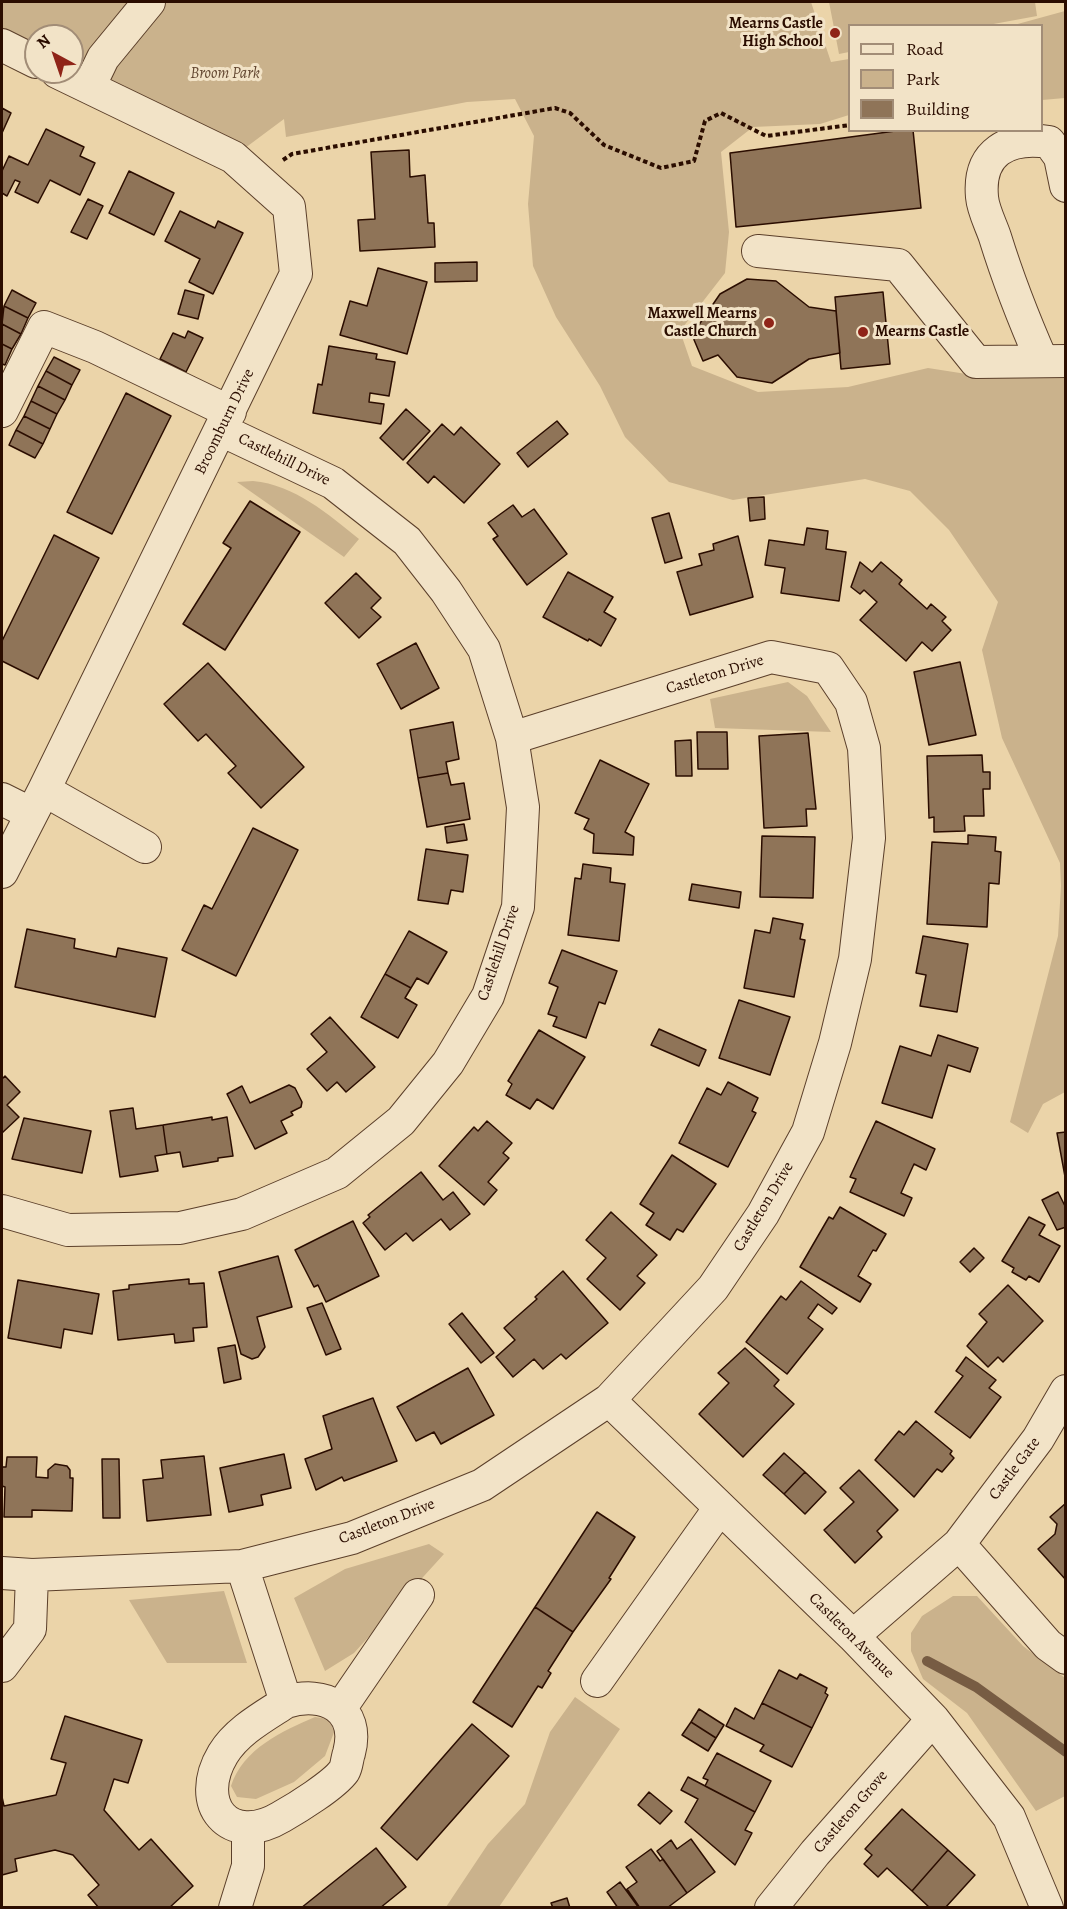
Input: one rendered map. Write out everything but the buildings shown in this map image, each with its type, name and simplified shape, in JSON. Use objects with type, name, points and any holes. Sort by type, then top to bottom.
[{"type":"street","points":[[89,87],[103,58],[148,2]]},
{"type":"street","points":[[2,45],[24,56]]},
{"type":"street","name":"Broomburn Drive","points":[[2,872],[226,421],[296,274],[289,207],[258,178],[233,157],[83,84]]},
{"type":"street","points":[[1054,361],[1015,300],[982,198],[986,162],[1004,145],[1027,139],[1049,142],[1060,157],[1065,186]]},
{"type":"street","points":[[758,251],[898,266],[976,362],[1054,361]]},
{"type":"street","name":"Castlehill Drive","points":[[2,411],[44,327],[95,347],[333,483],[407,541],[446,591],[483,650],[512,738],[523,807],[518,907],[488,996],[448,1063],[401,1121],[337,1173],[242,1214],[180,1228],[69,1230],[2,1211]]},
{"type":"street","name":"Castleton Drive","points":[[16,1574],[243,1566],[352,1538],[482,1485],[609,1400],[713,1288],[763,1214],[808,1132],[835,1043],[855,959],[869,838],[864,748],[851,702],[828,668],[771,657],[512,738]]},
{"type":"street","points":[[2,799],[37,801],[145,847]]},
{"type":"street","name":"Castle Gate","points":[[853,1636],[959,1544],[1038,1439],[1065,1391]]},
{"type":"street","name":"Castleton Avenue","points":[[609,1400],[719,1509],[853,1636],[933,1719],[1009,1817],[1047,1908]]},
{"type":"street","points":[[597,1682],[719,1509]]},
{"type":"street","points":[[959,1544],[1048,1645],[1065,1658]]},
{"type":"street","points":[[243,1566],[286,1702]]},
{"type":"street","points":[[2,1666],[30,1629],[16,1574]]},
{"type":"street","points":[[340,1709],[418,1595]]},
{"type":"street","points":[[303,1696],[330,1701],[340,1709],[346,1715],[352,1740],[344,1770],[296,1809],[269,1824],[248,1828],[231,1824],[218,1815],[212,1802],[212,1776],[223,1754],[242,1731],[286,1702],[303,1696]]},
{"type":"street","name":"Castleton Grove","points":[[771,1908],[815,1852],[933,1719]]},
{"type":"street","points":[[235,1908],[248,1866],[248,1828]]},
{"type":"path","points":[[258,178],[292,154],[555,108],[570,113],[604,145],[661,168],[694,161],[705,121],[720,113],[766,136],[848,125]]},
{"type":"green space","name":"Broom Park","points":[[2,2],[811,2],[831,62],[848,59],[848,115],[820,124],[753,127],[721,152],[729,232],[725,273],[680,331],[692,366],[758,392],[848,387],[928,368],[992,378],[1065,377],[1065,1092],[1043,1104],[1028,1133],[1010,1122],[1058,936],[1060,863],[1002,738],[982,650],[998,602],[949,530],[910,491],[865,479],[733,500],[669,482],[625,437],[600,386],[556,317],[533,266],[528,204],[534,136],[515,99],[467,102],[286,137],[284,119],[233,157],[84,78],[84,24],[24,24],[24,56],[2,45]]},
{"type":"green space","name":"Mearns Castle High School","points":[[829,2],[1035,2],[1037,16],[993,24],[848,24],[848,52],[839,54]]},
{"type":"green space","points":[[1065,11],[1065,98],[1043,100],[1043,24],[1018,24]]},
{"type":"green space","points":[[253,481],[283,488],[310,502],[359,539],[344,557],[237,482]]},
{"type":"green space","points":[[788,682],[807,696],[831,732],[715,728],[710,699]]},
{"type":"green space","points":[[429,1544],[444,1554],[354,1653],[325,1671],[294,1598],[345,1569]]},
{"type":"green space","points":[[224,1591],[247,1663],[167,1663],[129,1600]]},
{"type":"green space","points":[[953,1596],[977,1596],[1023,1646],[1065,1678],[1065,1796],[1036,1811],[967,1713],[923,1679],[911,1651],[911,1633],[922,1616]]},
{"type":"green space","points":[[575,1697],[620,1729],[499,1907],[446,1907],[488,1844],[525,1804],[550,1732]]},
{"type":"green space","points":[[315,1717],[329,1719],[336,1727],[325,1756],[294,1782],[256,1799],[237,1797],[231,1786],[237,1773],[254,1752],[277,1735]]},
{"type":"waterway","points":[[927,1661],[976,1687],[1066,1752]]},
{"type":"place","name":"Mearns Castle High School","points":[[835,33]]},
{"type":"place","name":"Maxwell Mearns Castle Church","points":[[769,323]]},
{"type":"place","name":"Mearns Castle","points":[[863,332]]}]
